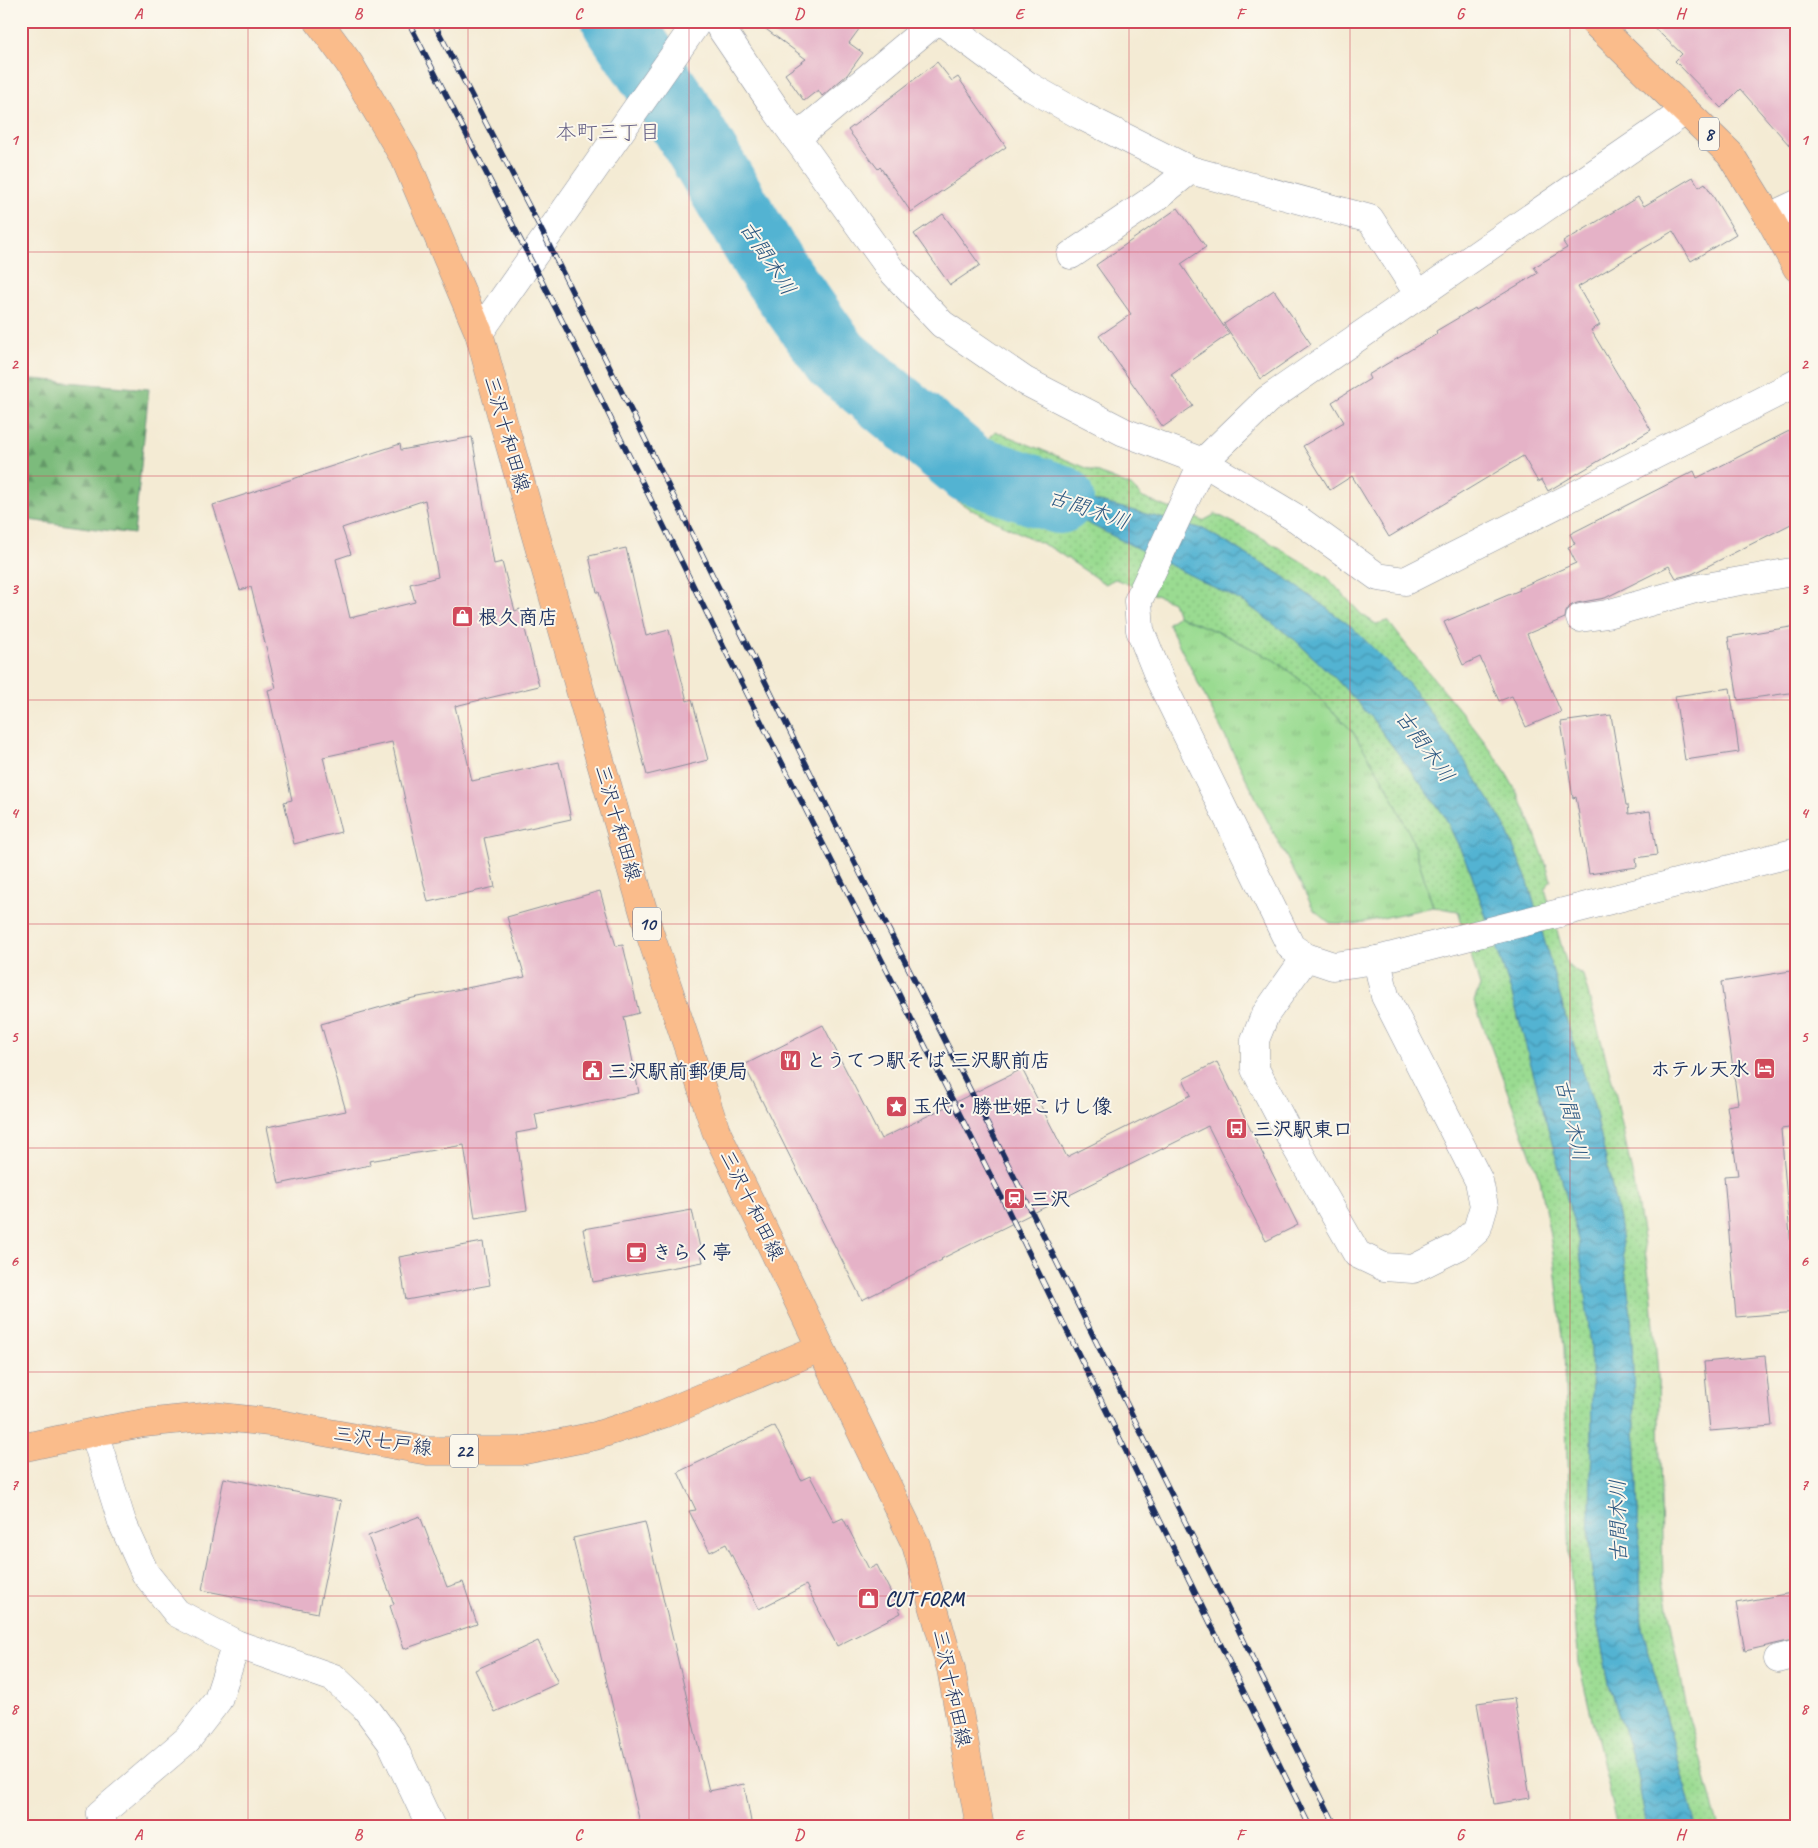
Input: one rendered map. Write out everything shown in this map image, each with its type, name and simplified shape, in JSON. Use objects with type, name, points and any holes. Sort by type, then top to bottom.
[{"type":"main road","name":"三沢十和田線","points":[[318,21],[349,63],[406,161],[479,333],[505,431],[649,931],[716,1131],[820,1348],[880,1467],[916,1545],[951,1669],[980,1827]]},
{"type":"main road","name":"8","points":[[1593,21],[1730,154],[1769,217],[1797,268]]},
{"type":"main road","name":"三沢七戸線","points":[[21,1448],[144,1423],[213,1416],[269,1422],[428,1451],[520,1451],[595,1436],[663,1414],[820,1348]]},
{"type":"street","points":[[716,21],[796,138],[892,271],[942,324],[1025,381],[1124,432],[1197,474],[1296,518],[1378,577],[1405,581],[1797,384]]},
{"type":"street","points":[[796,138],[936,21]]},
{"type":"street","points":[[942,21],[1027,85],[1080,115],[1190,170],[1370,219],[1419,295]]},
{"type":"street","points":[[479,333],[694,26]]},
{"type":"street","points":[[1685,111],[1267,400],[1197,474],[1138,601],[1140,630],[1160,680],[1292,947],[1306,957],[1333,966],[1377,960],[1797,852]]},
{"type":"street","points":[[1071,255],[1158,196],[1190,170]]},
{"type":"street","points":[[1769,217],[1797,204]]},
{"type":"street","points":[[1580,618],[1607,614],[1695,589],[1797,571]]},
{"type":"street","points":[[1306,957],[1265,1015],[1255,1040],[1255,1069],[1357,1254],[1384,1267],[1413,1269],[1460,1246],[1477,1230],[1484,1206],[1479,1181],[1386,996],[1377,960]]},
{"type":"street","points":[[94,1432],[122,1522],[145,1573],[177,1612],[236,1644],[334,1678],[359,1701],[391,1742],[431,1827]]},
{"type":"street","points":[[104,1827],[100,1814],[188,1738],[218,1700],[236,1644]]},
{"type":"green space","points":[[21,378],[149,389],[134,534],[21,519]]},
{"type":"green space","points":[[995,431],[1131,486],[1143,498],[1203,521],[1216,514],[1256,534],[1327,577],[1361,614],[1376,624],[1388,621],[1486,744],[1508,776],[1523,804],[1551,880],[1545,889],[1567,965],[1583,975],[1615,1091],[1634,1183],[1651,1288],[1658,1375],[1663,1580],[1688,1715],[1720,1827],[1696,1827],[1642,1627],[1631,1315],[1619,1220],[1594,1105],[1571,1036],[1528,882],[1503,822],[1352,627],[1280,574],[1203,529],[1092,500],[1064,486],[1053,475],[1001,466],[974,459]]},
{"type":"green space","points":[[966,473],[1034,496],[1245,602],[1294,639],[1336,679],[1370,716],[1444,815],[1471,872],[1512,994],[1579,1242],[1591,1346],[1592,1441],[1589,1542],[1598,1627],[1609,1684],[1635,1764],[1647,1827],[1617,1827],[1579,1663],[1570,1569],[1564,1348],[1554,1259],[1540,1180],[1474,1001],[1480,986],[1458,911],[1433,907],[1412,839],[1387,786],[1353,732],[1307,685],[1274,660],[1225,635],[1178,616],[1173,602],[1115,579],[1105,584],[1053,549],[970,509],[950,496]]},
{"type":"green space","points":[[1178,616],[1225,635],[1274,660],[1307,685],[1353,732],[1387,786],[1412,839],[1433,907],[1355,924],[1330,923],[1314,910],[1168,623]]},
{"type":"water","points":[[974,459],[1001,466],[1053,475],[1064,486],[1092,500],[1203,529],[1280,574],[1352,627],[1409,684],[1456,747],[1503,822],[1528,882],[1571,1036],[1594,1105],[1619,1220],[1631,1315],[1642,1627],[1696,1827],[1647,1827],[1635,1764],[1609,1684],[1598,1627],[1589,1542],[1592,1441],[1591,1346],[1579,1243],[1512,994],[1471,872],[1444,815],[1370,716],[1336,679],[1294,639],[1245,603],[1034,496],[966,473]]},
{"type":"building","points":[[755,21],[865,21],[849,43],[863,53],[847,75],[822,96],[818,90],[804,101],[785,74],[806,59]]},
{"type":"building","points":[[1647,21],[1797,21],[1797,154],[1740,89],[1721,108],[1675,61],[1682,54]]},
{"type":"building","points":[[937,62],[952,81],[958,77],[1006,147],[911,212],[880,167],[878,169],[848,130]]},
{"type":"building","points":[[1693,177],[1699,187],[1705,183],[1736,234],[1691,261],[1673,231],[1578,287],[1600,325],[1591,330],[1651,430],[1548,491],[1542,480],[1538,482],[1523,456],[1389,537],[1352,476],[1330,490],[1303,446],[1344,422],[1332,402],[1370,379],[1368,375],[1437,334],[1436,331],[1475,308],[1476,310],[1538,273],[1534,267],[1567,248],[1563,242],[1638,197],[1644,206]]},
{"type":"building","points":[[1178,208],[1206,247],[1181,264],[1229,334],[1171,374],[1193,406],[1163,427],[1099,336],[1131,314],[1096,265]]},
{"type":"building","points":[[943,214],[980,265],[950,285],[914,234]]},
{"type":"building","points":[[1274,290],[1311,344],[1261,379],[1224,324]]},
{"type":"building","points":[[1797,427],[1797,521],[1692,574],[1676,578],[1669,566],[1605,598],[1577,603],[1570,606],[1565,618],[1527,634],[1561,712],[1526,727],[1512,696],[1499,701],[1480,657],[1463,665],[1444,622],[1520,590],[1519,588],[1576,563],[1568,547],[1575,544],[1570,534],[1694,471],[1697,478]]},
{"type":"building","points":[[472,437],[494,564],[502,562],[515,611],[520,609],[539,686],[455,706],[472,781],[559,762],[571,819],[484,838],[495,887],[428,902],[392,742],[323,757],[341,832],[294,844],[284,802],[292,800],[268,690],[276,688],[251,587],[240,590],[213,505],[400,444],[401,450]],"holes":[[[425,500],[438,577],[410,584],[415,602],[350,618],[336,559],[351,554],[342,528]]]},
{"type":"building","points":[[626,548],[646,636],[669,630],[687,701],[692,699],[708,760],[647,775],[589,556]]},
{"type":"building","points":[[1797,626],[1797,692],[1738,700],[1728,637]]},
{"type":"building","points":[[1730,688],[1739,752],[1685,760],[1675,696]]},
{"type":"building","points":[[1611,715],[1626,805],[1628,805],[1629,814],[1650,811],[1657,855],[1636,858],[1637,867],[1589,874],[1576,797],[1573,798],[1561,722]]},
{"type":"building","points":[[600,891],[616,946],[623,945],[639,1013],[624,1017],[639,1093],[535,1114],[538,1129],[516,1133],[527,1210],[475,1218],[464,1145],[369,1161],[370,1165],[279,1184],[267,1127],[346,1111],[321,1024],[413,998],[525,977],[507,917]]},
{"type":"building","points":[[1797,970],[1797,1127],[1781,1129],[1792,1260],[1797,1259],[1797,1312],[1736,1317],[1724,1176],[1738,1175],[1727,1106],[1738,1104],[1721,982]]},
{"type":"building","points":[[823,1025],[881,1139],[1022,1069],[1067,1157],[1191,1095],[1183,1079],[1217,1062],[1298,1225],[1266,1241],[1208,1126],[862,1300],[744,1065]]},
{"type":"building","points":[[692,1210],[703,1262],[593,1282],[583,1229]]},
{"type":"building","points":[[483,1242],[490,1285],[406,1300],[399,1257]]},
{"type":"building","points":[[1765,1356],[1772,1426],[1710,1431],[1704,1362]]},
{"type":"building","points":[[775,1426],[801,1480],[810,1476],[834,1522],[843,1518],[869,1569],[877,1565],[901,1613],[837,1646],[806,1585],[759,1609],[726,1544],[710,1552],[689,1511],[696,1510],[678,1472]]},
{"type":"building","points":[[224,1478],[341,1501],[318,1613],[202,1590]]},
{"type":"building","points":[[420,1516],[447,1587],[463,1582],[477,1624],[404,1649],[390,1606],[394,1604],[368,1536]]},
{"type":"building","points":[[645,1522],[709,1791],[744,1784],[752,1827],[641,1827],[573,1538]]},
{"type":"building","points":[[1797,1592],[1797,1639],[1745,1651],[1736,1603]]},
{"type":"building","points":[[538,1641],[558,1683],[495,1712],[475,1670]]},
{"type":"building","points":[[1514,1698],[1530,1798],[1494,1804],[1477,1703]]},
{"type":"waterway","name":"古間木川","points":[[617,21],[677,110],[769,264],[837,359],[969,468],[1059,499]]},
{"type":"railway","points":[[408,21],[573,342],[724,648],[1005,1204],[1310,1827]]},
{"type":"railway","points":[[433,21],[546,239],[861,875],[1023,1194],[1336,1827]]},
{"type":"place","name":"根久商店","points":[[462,617]]},
{"type":"place","name":"とうてつ駅そば 三沢駅前店","points":[[790,1060]]},
{"type":"place","name":"ホテル天水","points":[[1765,1069]]},
{"type":"place","name":"三沢駅前郵便局","points":[[592,1071]]},
{"type":"place","name":"玉代・勝世姫こけし像","points":[[896,1106]]},
{"type":"place","name":"三沢駅東口","points":[[1237,1129]]},
{"type":"place","name":"三沢","points":[[1014,1199]]},
{"type":"place","name":"きらく亭","points":[[636,1252]]},
{"type":"place","name":"CUT FORM","points":[[869,1599]]},
{"type":"district","name":"本町三丁目","points":[[608,132]]}]
